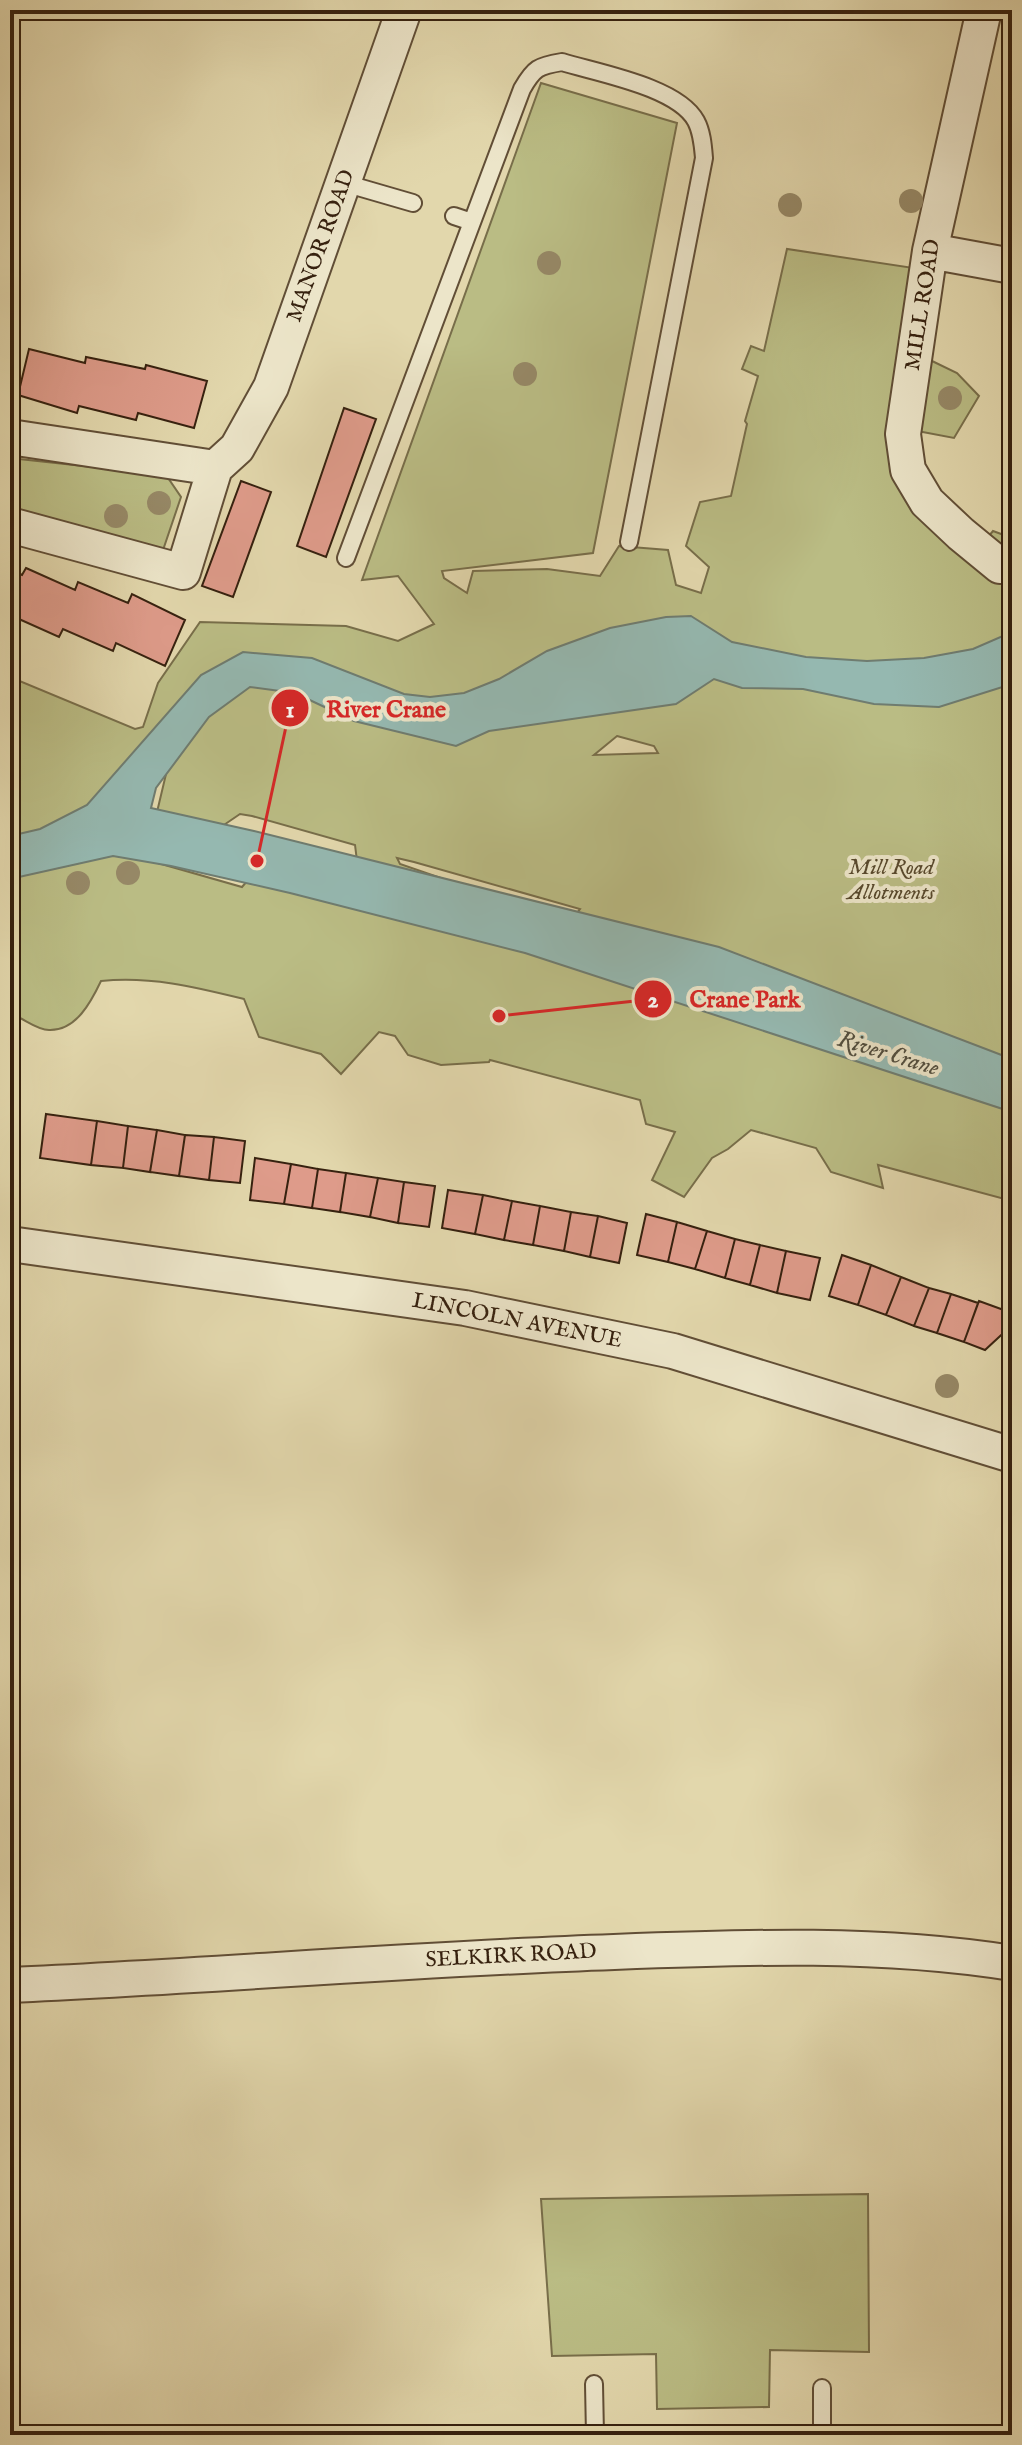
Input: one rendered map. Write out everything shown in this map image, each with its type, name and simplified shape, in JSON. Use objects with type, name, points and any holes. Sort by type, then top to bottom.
[{"type":"street","name":"MANOR ROAD","points":[[10,525],[183,572],[215,468],[237,448],[271,387],[404,10]]},
{"type":"street","name":"MILL ROAD","points":[[984,10],[930,251],[903,434],[908,470],[927,502],[1000,566]]},
{"type":"street","points":[[930,251],[1012,266]]},
{"type":"street","points":[[10,437],[215,468]]},
{"type":"street","name":"LINCOLN AVENUE","points":[[10,1244],[465,1308],[673,1351],[1012,1455]]},
{"type":"street","name":"SELKIRK ROAD","points":[[10,1985],[476,1956],[798,1946],[970,1956],[1012,1963]]},
{"type":"lane","points":[[346,558],[522,89],[532,71],[546,64],[562,62],[663,93],[687,109],[697,122],[704,158],[629,542]]},
{"type":"lane","points":[[344,183],[413,203]]},
{"type":"lane","points":[[454,216],[472,222]]},
{"type":"lane","points":[[594,2384],[595,2435]]},
{"type":"lane","points":[[822,2388],[822,2435]]},
{"type":"green space","name":"Mill Road Allotments","points":[[541,83],[677,123],[593,553],[442,571],[444,578],[467,593],[473,571],[547,569],[600,576],[619,546],[668,550],[676,585],[701,593],[709,567],[686,546],[700,502],[731,496],[747,424],[745,421],[758,376],[742,369],[751,346],[764,351],[787,249],[927,270],[930,360],[957,373],[979,396],[954,438],[912,430],[911,459],[979,548],[993,531],[1012,538],[1012,1201],[878,1165],[883,1188],[831,1172],[816,1148],[751,1130],[712,1158],[684,1197],[652,1180],[675,1132],[646,1124],[640,1100],[490,1060],[441,1065],[408,1055],[395,1036],[379,1032],[341,1074],[321,1054],[259,1037],[244,999],[190,987],[155,981],[101,981],[81,1014],[59,1029],[41,1029],[20,1018],[19,1014],[10,1013],[10,677],[135,729],[143,727],[158,683],[200,622],[346,626],[398,641],[434,624],[398,576],[362,580]],"holes":[[[617,736],[654,746],[658,753],[594,755]],[[171,753],[157,812],[218,829],[240,814],[252,816],[355,845],[357,861],[277,846],[242,887],[60,835]],[[397,858],[580,909],[573,918],[490,895],[400,864]]]},
{"type":"green space","points":[[19,459],[166,475],[181,497],[163,550],[10,516],[10,465]]},
{"type":"green space","points":[[868,2194],[869,2352],[770,2350],[769,2407],[657,2409],[656,2354],[552,2356],[541,2199]]},
{"type":"water","name":"River Crane","points":[[691,616],[732,642],[806,657],[867,661],[924,658],[973,649],[1012,632],[1012,684],[939,707],[874,704],[803,689],[742,688],[714,679],[676,704],[489,731],[456,746],[354,721],[295,693],[250,687],[209,717],[156,788],[151,808],[719,947],[1012,1059],[1012,1112],[525,953],[290,893],[113,856],[10,879],[10,836],[40,829],[87,805],[201,675],[243,652],[312,658],[404,694],[430,697],[464,693],[499,679],[547,651],[610,628],[666,617]]},
{"type":"building","points":[[29,349],[85,363],[86,357],[145,369],[146,365],[207,381],[194,428],[138,413],[136,420],[79,406],[77,413],[18,395]]},
{"type":"building","points":[[344,408],[376,419],[326,557],[297,546]]},
{"type":"building","points":[[241,481],[271,492],[233,597],[202,586]]},
{"type":"building","points":[[26,568],[75,590],[78,582],[128,603],[132,594],[185,620],[165,666],[116,643],[113,651],[63,629],[59,637],[10,615],[10,570],[22,575]]},
{"type":"building","points":[[46,1114],[97,1121],[91,1165],[40,1158]]},
{"type":"building","points":[[97,1121],[128,1126],[123,1168],[91,1165]]},
{"type":"building","points":[[128,1126],[157,1130],[150,1172],[123,1168]]},
{"type":"building","points":[[157,1130],[185,1135],[179,1176],[150,1172]]},
{"type":"building","points":[[185,1135],[214,1137],[209,1180],[179,1176]]},
{"type":"building","points":[[214,1137],[245,1141],[240,1183],[209,1180]]},
{"type":"building","points":[[255,1158],[291,1164],[284,1204],[250,1200]]},
{"type":"building","points":[[291,1164],[318,1169],[312,1208],[284,1204]]},
{"type":"building","points":[[318,1169],[346,1173],[340,1212],[312,1208]]},
{"type":"building","points":[[346,1173],[378,1178],[370,1217],[340,1212]]},
{"type":"building","points":[[378,1178],[404,1182],[398,1223],[370,1217]]},
{"type":"building","points":[[404,1182],[435,1186],[429,1227],[398,1223]]},
{"type":"building","points":[[448,1190],[483,1195],[475,1234],[442,1228]]},
{"type":"building","points":[[483,1195],[512,1201],[504,1240],[475,1234]]},
{"type":"building","points":[[512,1201],[540,1206],[533,1245],[504,1240]]},
{"type":"building","points":[[540,1206],[571,1212],[564,1251],[533,1245]]},
{"type":"building","points":[[571,1212],[598,1216],[590,1257],[564,1251]]},
{"type":"building","points":[[646,1214],[677,1222],[668,1262],[637,1255]]},
{"type":"building","points":[[598,1216],[627,1223],[619,1263],[590,1257]]},
{"type":"building","points":[[677,1222],[707,1231],[695,1269],[668,1262]]},
{"type":"building","points":[[707,1231],[735,1239],[725,1278],[695,1269]]},
{"type":"building","points":[[735,1239],[760,1245],[750,1285],[725,1278]]},
{"type":"building","points":[[760,1245],[786,1251],[777,1293],[750,1285]]},
{"type":"building","points":[[786,1251],[820,1258],[810,1300],[777,1293]]},
{"type":"building","points":[[842,1255],[871,1265],[858,1305],[829,1296]]},
{"type":"building","points":[[871,1265],[901,1277],[886,1315],[858,1305]]},
{"type":"building","points":[[901,1277],[929,1288],[914,1326],[886,1315]]},
{"type":"building","points":[[929,1288],[951,1294],[937,1333],[914,1326]]},
{"type":"building","points":[[951,1294],[978,1303],[964,1342],[937,1333]]},
{"type":"building","points":[[979,1301],[1012,1313],[1012,1325],[985,1350],[964,1342]]},
{"type":"place","name":"River Crane","points":[[257,861]]},
{"type":"place","name":"Crane Park","points":[[499,1016]]}]
